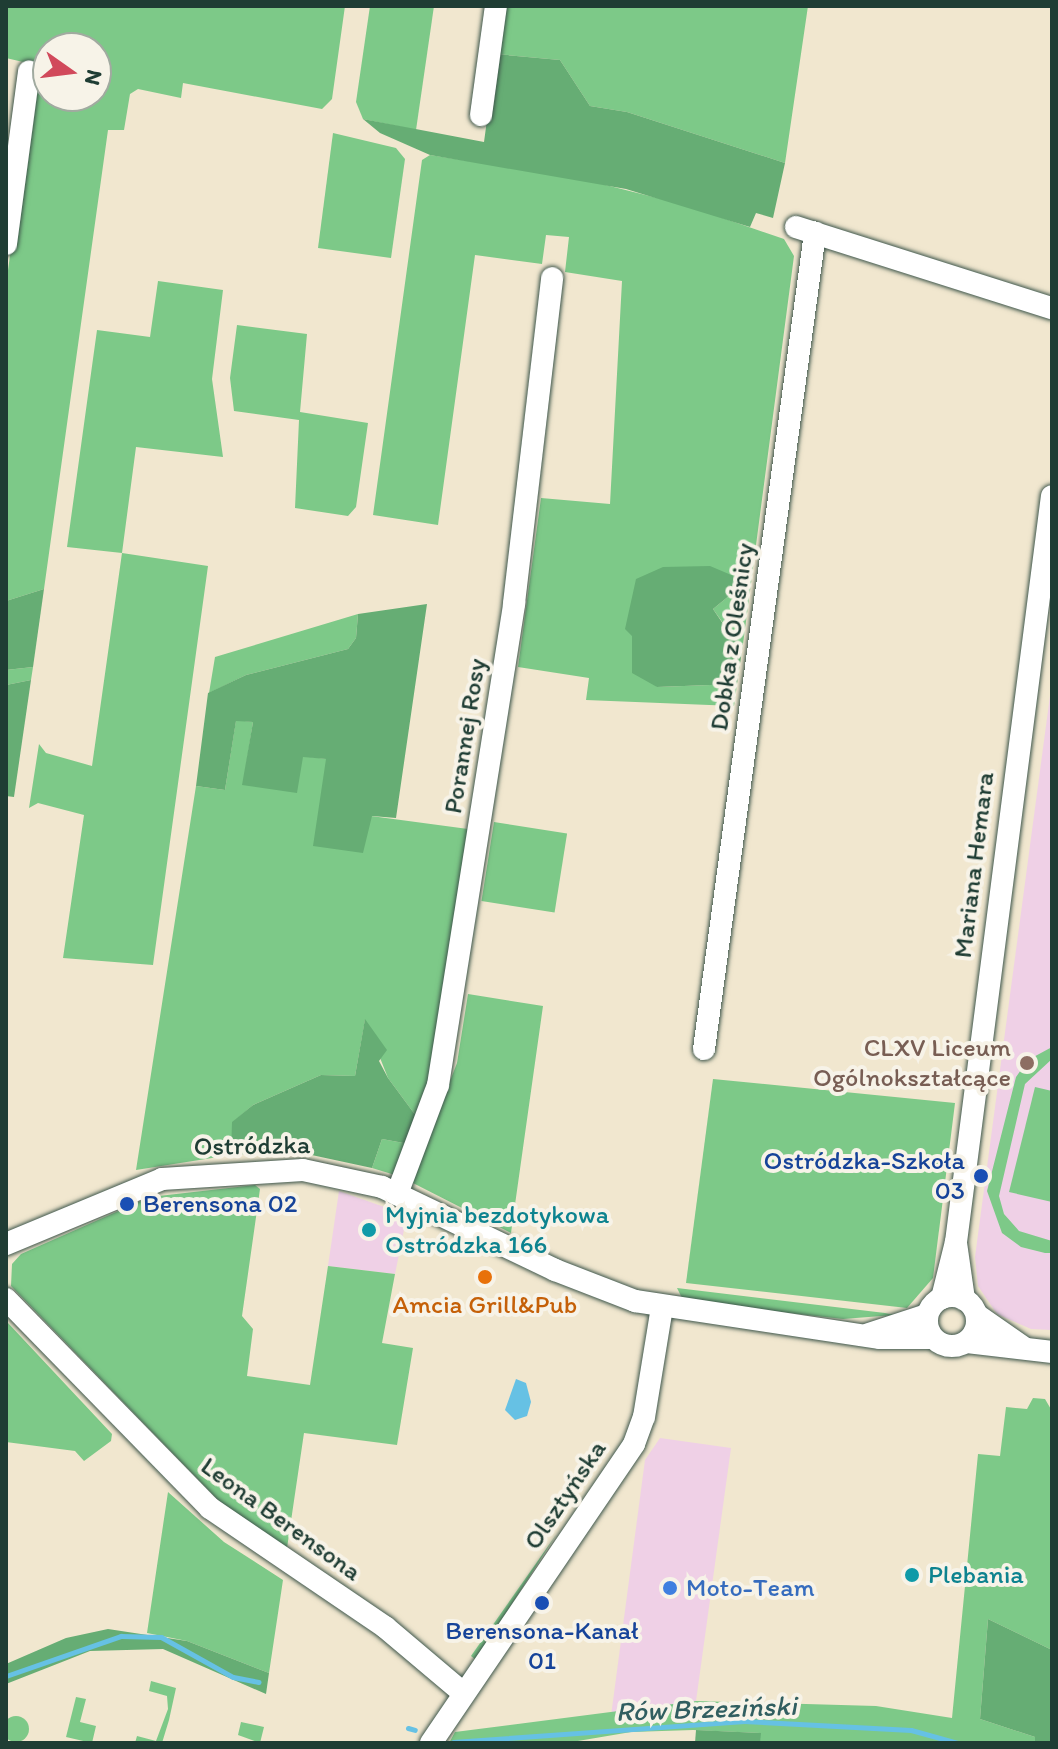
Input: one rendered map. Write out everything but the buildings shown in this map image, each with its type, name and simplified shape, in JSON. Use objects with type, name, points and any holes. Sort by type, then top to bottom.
[{"type":"street","points":[[481,115],[496,6]]},
{"type":"street","points":[[6,244],[29,72]]},
{"type":"street","name":"Dobka z Oleśnicy","points":[[704,1049],[806,230],[1052,308]]},
{"type":"street","name":"Porannej Rosy","points":[[397,1194],[438,1085],[514,603],[552,278]]},
{"type":"street","name":"Mariana Hemara","points":[[967,1342],[976,1330],[952,1307],[956,1242],[1052,496]]},
{"type":"street","name":"Ostródzka","points":[[6,1244],[145,1184],[180,1176],[303,1170],[354,1178],[397,1194],[581,1282],[662,1307],[869,1334],[932,1338],[945,1346],[967,1342]]},
{"type":"street","name":"Leona Berensona","points":[[6,1299],[210,1508],[385,1627],[462,1692]]},
{"type":"street","name":"Olsztyńska","points":[[462,1692],[634,1444],[644,1417],[662,1307]]},
{"type":"street","points":[[932,1338],[952,1307],[1023,1347]]},
{"type":"street","name":"Ostródzka","points":[[869,1334],[952,1307]]},
{"type":"street","points":[[967,1342],[1052,1352]]},
{"type":"street","points":[[431,1743],[462,1692]]},
{"type":"shaded area","name":"CLXV Liceum Ogólnokształcące","points":[[1052,681],[1052,1330],[1031,1329],[997,1314],[978,1286],[975,1257]]},
{"type":"shaded area","points":[[339,1191],[407,1215],[395,1274],[328,1266]]},
{"type":"shaded area","name":"Moto-Team","points":[[660,1438],[731,1448],[696,1701],[611,1716],[645,1460]]},
{"type":"green space","points":[[6,6],[345,6],[332,99],[322,109],[183,83],[181,98],[138,89],[130,94],[124,130],[108,130],[44,589],[6,601],[6,285],[32,94],[32,112],[112,112],[112,32],[32,32],[32,64],[6,58]]},
{"type":"green space","points":[[370,6],[434,6],[416,130],[363,119],[356,102]]},
{"type":"green space","points":[[503,6],[808,6],[785,163],[627,112],[590,106],[560,60],[496,54]]},
{"type":"green space","points":[[496,54],[560,60],[590,106],[627,112],[785,163],[773,218],[756,213],[750,227],[626,189],[430,155],[380,133],[363,119],[484,142]]},
{"type":"green space","points":[[333,133],[396,148],[405,159],[391,258],[318,248]]},
{"type":"green space","points":[[430,155],[578,178],[685,205],[784,239],[794,256],[743,644],[735,640],[713,609],[735,591],[632,636],[657,687],[737,684],[734,706],[586,700],[589,678],[518,667],[541,498],[610,504],[622,281],[565,272],[569,237],[546,235],[542,264],[475,255],[438,525],[373,515],[422,160]]},
{"type":"green space","points":[[158,281],[223,290],[212,379],[223,457],[136,447],[122,553],[67,547],[97,330],[150,337]]},
{"type":"green space","points":[[237,325],[307,334],[300,412],[368,423],[356,507],[348,516],[295,508],[299,420],[234,411],[230,378]]},
{"type":"green space","points":[[122,553],[208,566],[153,965],[63,958],[84,815],[38,803],[29,808],[39,744],[46,753],[92,766]]},
{"type":"green space","points":[[710,566],[736,577],[735,591],[713,609],[734,640],[743,644],[737,684],[657,687],[632,673],[632,636],[625,629],[636,579],[663,567]]},
{"type":"green space","points":[[44,589],[33,667],[6,670],[6,601]]},
{"type":"green space","points":[[427,604],[396,818],[372,816],[363,853],[313,846],[326,759],[303,757],[297,793],[242,785],[253,722],[236,721],[225,790],[196,786],[208,693],[246,675],[348,649],[356,638],[358,614]]},
{"type":"green space","points":[[358,614],[356,638],[348,649],[246,675],[209,693],[215,657]]},
{"type":"green space","points":[[33,667],[31,680],[6,685],[6,670]]},
{"type":"green space","points":[[31,680],[14,797],[6,796],[6,685]]},
{"type":"green space","points":[[236,720],[253,722],[243,785],[303,756],[327,759],[314,846],[371,816],[468,829],[433,1059],[419,1120],[388,1078],[365,1020],[355,1076],[321,1075],[253,1105],[233,1122],[231,1155],[136,1170],[196,786],[225,790]]},
{"type":"green space","points":[[494,822],[567,834],[555,913],[481,901]]},
{"type":"green space","points":[[468,994],[543,1006],[511,1233],[411,1182],[457,1063]]},
{"type":"green space","points":[[365,1019],[387,1050],[379,1061],[388,1078],[419,1120],[409,1144],[382,1139],[372,1168],[293,1151],[231,1155],[232,1122],[253,1105],[321,1075],[355,1076]]},
{"type":"green space","points":[[1052,1047],[1052,1059],[1025,1084],[999,1196],[1004,1214],[1019,1231],[1052,1241],[1052,1253],[1045,1253],[1021,1247],[1002,1233],[987,1191],[1016,1077],[1028,1060]]},
{"type":"green space","points":[[713,1079],[955,1103],[933,1278],[907,1308],[686,1283]]},
{"type":"green space","points":[[1035,1087],[1052,1091],[1052,1202],[1009,1192]]},
{"type":"green space","points":[[382,1139],[409,1144],[395,1175],[372,1168]]},
{"type":"green space","points":[[255,1185],[260,1189],[242,1316],[253,1329],[247,1376],[310,1385],[328,1266],[395,1274],[382,1343],[413,1348],[397,1445],[304,1433],[287,1548],[218,1500],[11,1286],[12,1264],[21,1254],[150,1197]]},
{"type":"green space","points":[[677,1288],[894,1315],[843,1319],[736,1307],[682,1298]]},
{"type":"green space","points":[[8,1323],[112,1434],[111,1441],[84,1461],[75,1451],[6,1442]]},
{"type":"green space","points":[[1033,1398],[1045,1399],[1052,1411],[1052,1650],[988,1619],[980,1719],[1035,1737],[1035,1743],[760,1743],[760,1733],[693,1730],[631,1732],[566,1743],[449,1743],[455,1732],[696,1701],[876,1706],[952,1718],[978,1454],[1000,1456],[1006,1407],[1027,1409]]},
{"type":"green space","points":[[168,1492],[224,1542],[283,1580],[269,1673],[187,1641],[147,1633]]},
{"type":"green space","points":[[556,1535],[476,1660],[471,1656]]},
{"type":"green space","points":[[988,1619],[1052,1650],[1052,1743],[1035,1743],[1035,1737],[980,1719]]},
{"type":"green space","points":[[108,1629],[187,1641],[269,1673],[266,1694],[163,1649],[90,1651],[6,1684],[6,1664],[66,1638]]},
{"type":"green space","points":[[151,1681],[176,1688],[169,1720],[162,1743],[135,1743],[137,1736],[156,1741],[168,1709],[167,1696],[149,1691]]},
{"type":"green space","points":[[76,1697],[86,1699],[80,1722],[96,1726],[92,1743],[66,1737]]},
{"type":"green space","points":[[16,1716],[26,1719],[29,1729],[26,1739],[16,1742],[6,1739],[3,1729],[6,1719]]},
{"type":"green space","points":[[241,1722],[264,1727],[260,1743],[238,1735]]},
{"type":"green space","points":[[696,1730],[761,1733],[760,1743],[695,1743]]},
{"type":"water","points":[[516,1379],[526,1383],[531,1402],[527,1416],[515,1420],[505,1410]]},
{"type":"waterway","name":"Rów Brzeziński","points":[[6,1676],[121,1636],[161,1637],[233,1677],[259,1682]]},
{"type":"waterway","name":"Rów Brzeziński","points":[[453,1742],[744,1721],[911,1730],[958,1743]]},
{"type":"waterway","name":"Rów Brzeziński","points":[[408,1728],[415,1730]]},
{"type":"place","name":"CLXV Liceum Ogólnokształcące","points":[[1027,1063]]},
{"type":"place","name":"Ostródzka-Szkoła 03","points":[[981,1176]]},
{"type":"place","name":"Berensona 02","points":[[127,1204]]},
{"type":"place","name":"Myjnia bezdotykowa Ostródzka 166","points":[[369,1230]]},
{"type":"place","name":"Amcia Grill&Pub","points":[[485,1277]]},
{"type":"place","name":"Plebania","points":[[912,1575]]},
{"type":"place","name":"Moto-Team","points":[[670,1588]]},
{"type":"place","name":"Berensona-Kanał 01","points":[[542,1603]]}]
